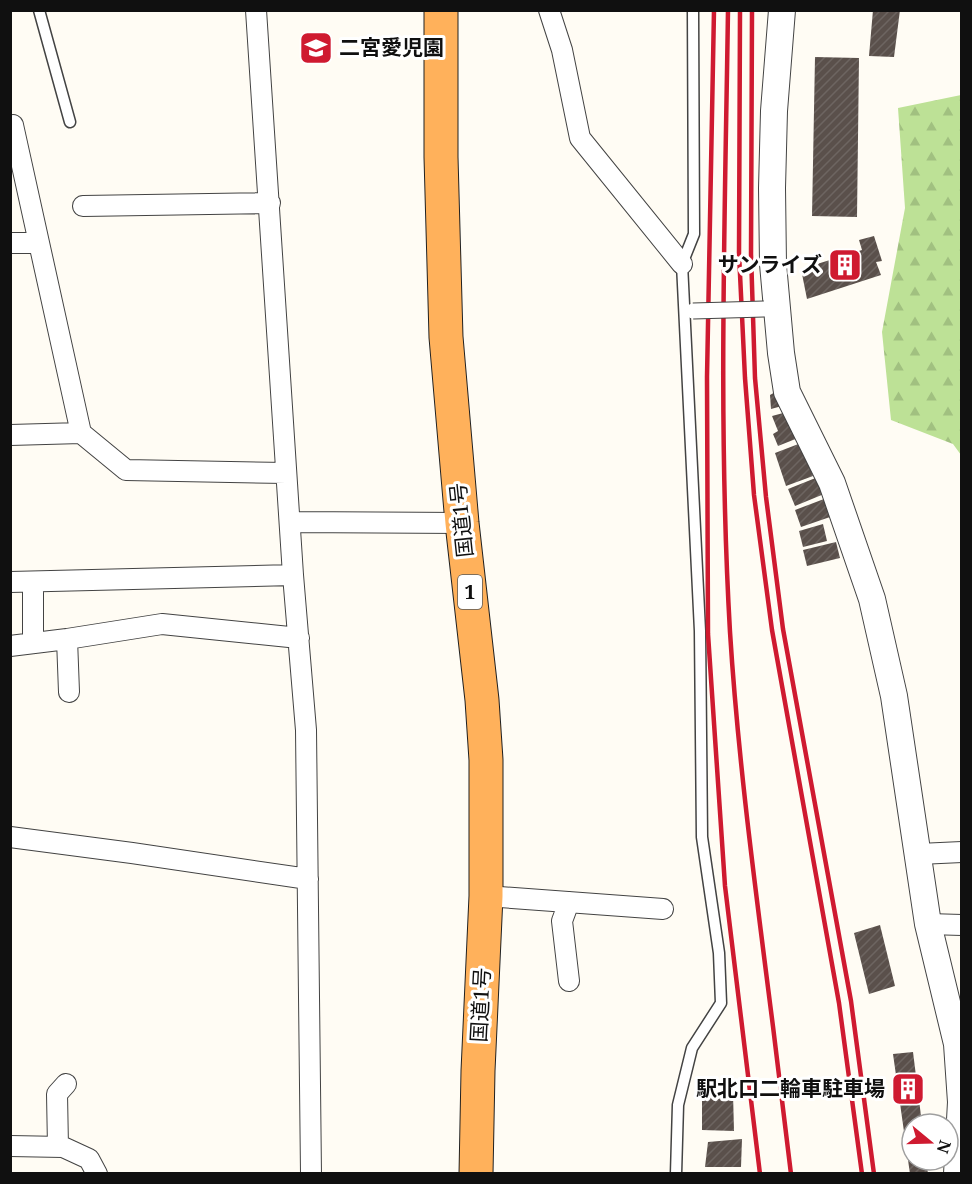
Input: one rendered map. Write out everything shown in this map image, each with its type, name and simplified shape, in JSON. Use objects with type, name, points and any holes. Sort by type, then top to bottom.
[{"type":"highway","name":"国道1号","points":[[441,10],[441,157],[446,337],[486,760],[486,896],[476,1173]]},
{"type":"street","points":[[256,10],[293,575],[306,730],[311,1173]]},
{"type":"street","points":[[549,10],[562,50],[580,138],[682,264]]},
{"type":"street","points":[[782,10],[774,111],[772,188],[773,264],[781,352],[788,392],[832,483],[872,599],[894,696],[928,924],[957,1044],[961,1102],[957,1173]]},
{"type":"street","points":[[10,126],[13,125],[81,433],[126,470],[286,473]]},
{"type":"street","points":[[83,206],[270,203]]},
{"type":"street","points":[[10,243],[39,243]]},
{"type":"street","points":[[693,311],[764,309]]},
{"type":"street","points":[[10,435],[81,433]]},
{"type":"street","points":[[290,522],[462,523]]},
{"type":"street","points":[[10,582],[293,575]]},
{"type":"street","points":[[33,582],[33,643]]},
{"type":"street","points":[[10,646],[162,624],[299,638]]},
{"type":"street","points":[[67,639],[69,692]]},
{"type":"street","points":[[10,837],[308,879]]},
{"type":"street","points":[[919,854],[962,852]]},
{"type":"street","points":[[486,896],[663,909]]},
{"type":"street","points":[[569,902],[562,921],[569,981]]},
{"type":"street","points":[[928,924],[962,925]]},
{"type":"street","points":[[58,1147],[57,1094],[66,1084]]},
{"type":"street","points":[[10,1146],[63,1148],[89,1159],[97,1173]]},
{"type":"lane","points":[[39,10],[70,122]]},
{"type":"lane","points":[[676,1173],[678,1105],[692,1048],[721,1003],[719,953],[702,837],[700,631],[682,264],[694,234],[693,10]]},
{"type":"green space","points":[[962,95],[961,455],[953,444],[891,420],[882,332],[905,208],[898,108]]},
{"type":"building","points":[[873,10],[900,10],[894,57],[869,56]]},
{"type":"building","points":[[815,57],[859,58],[857,217],[812,216]]},
{"type":"building","name":"サンライズ","points":[[874,236],[882,261],[876,262],[881,275],[807,299],[801,269],[862,250],[859,240]]},
{"type":"building","points":[[777,391],[782,406],[771,409],[770,395]]},
{"type":"building","points":[[787,412],[798,438],[778,446],[773,434],[778,431],[772,416]]},
{"type":"building","points":[[801,443],[813,476],[786,486],[775,453]]},
{"type":"building","points":[[818,477],[824,494],[795,506],[788,489]]},
{"type":"building","points":[[824,499],[830,517],[801,527],[795,510]]},
{"type":"building","points":[[823,524],[827,541],[803,547],[799,531]]},
{"type":"building","points":[[836,542],[840,558],[807,566],[803,550]]},
{"type":"building","points":[[880,925],[895,986],[869,994],[854,933]]},
{"type":"building","name":"駅北口二輪車駐車場","points":[[913,1052],[920,1112],[901,1112],[893,1054]]},
{"type":"building","points":[[733,1093],[734,1131],[702,1130],[702,1094]]},
{"type":"building","points":[[742,1139],[741,1167],[705,1167],[708,1142]]},
{"type":"building","name":"駅北口二輪車駐車場","points":[[910,1172],[928,1172],[928,1174],[910,1174]]},
{"type":"railway","points":[[714,10],[707,377],[708,634],[725,886],[760,1174]]},
{"type":"railway","points":[[728,10],[723,399],[730,632],[748,822],[791,1174]]},
{"type":"railway","points":[[740,10],[739,253],[754,495],[772,630],[839,1003],[862,1174]]},
{"type":"railway","points":[[752,10],[751,254],[755,378],[766,497],[783,629],[851,1001],[874,1174]]},
{"type":"place","name":"二宮愛児園","points":[[316,48]]},
{"type":"place","name":"サンライズ","points":[[845,265]]},
{"type":"place","name":"駅北口二輪車駐車場","points":[[908,1089]]}]
